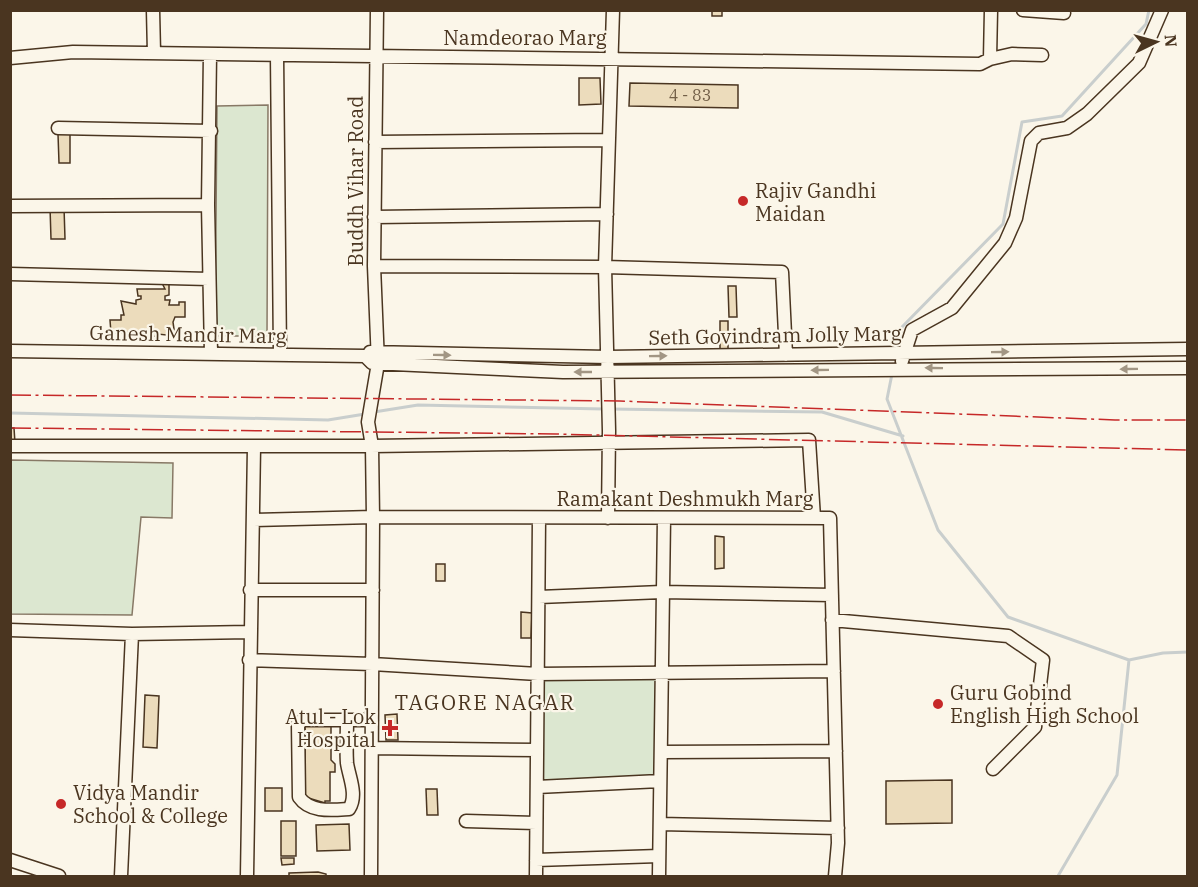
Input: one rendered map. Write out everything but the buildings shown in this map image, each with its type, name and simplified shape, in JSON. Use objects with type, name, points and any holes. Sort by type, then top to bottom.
[{"type":"street","points":[[153,10],[154,53]]},
{"type":"street","name":"Buddh Vihar Road","points":[[371,876],[373,517],[372,446],[368,422],[377,357],[374,217],[377,10]]},
{"type":"street","points":[[608,518],[609,436],[605,267],[613,10]]},
{"type":"street","points":[[990,59],[991,10]]},
{"type":"street","points":[[1023,10],[1064,13]]},
{"type":"street","points":[[900,368],[901,353],[912,330],[952,308],[1005,243],[1016,218],[1031,141],[1039,133],[1067,128],[1087,114],[1139,63],[1162,10]]},
{"type":"street","name":"Namdeorao Marg","points":[[10,58],[73,52],[612,57],[980,64],[1012,54],[1042,55]]},
{"type":"street","points":[[210,54],[211,131],[208,205],[211,353]]},
{"type":"street","points":[[277,55],[280,354]]},
{"type":"street","points":[[58,128],[211,131]]},
{"type":"street","points":[[375,142],[609,140]]},
{"type":"street","points":[[10,206],[208,205]]},
{"type":"street","points":[[374,217],[607,214]]},
{"type":"street","points":[[374,266],[605,267],[782,272],[786,355]]},
{"type":"street","points":[[10,274],[209,279]]},
{"type":"street","name":"Seth Govindram Jolly Marg","points":[[365,356],[371,351],[377,357],[608,357],[1188,349]]},
{"type":"street","name":"Ganesh Mandir Marg","points":[[10,351],[365,356]]},
{"type":"street","points":[[875,353],[875,368]]},
{"type":"street","points":[[377,357],[608,372],[875,368],[1188,368]]},
{"type":"street","points":[[10,446],[372,446],[609,436],[809,440],[814,518]]},
{"type":"street","points":[[247,876],[249,632],[254,447]]},
{"type":"street","name":"Ramakant Deshmukh Marg","points":[[253,520],[373,517],[830,518],[838,828],[835,876]]},
{"type":"street","points":[[536,876],[539,518]]},
{"type":"street","points":[[659,876],[664,518]]},
{"type":"street","points":[[250,591],[373,590]]},
{"type":"street","points":[[539,597],[662,592],[832,595]]},
{"type":"street","points":[[832,620],[1008,636],[1044,660],[1035,727],[993,769]]},
{"type":"street","points":[[10,630],[132,634],[249,632]]},
{"type":"street","points":[[121,876],[132,634]]},
{"type":"street","points":[[249,660],[372,664],[538,674],[834,671]]},
{"type":"street","points":[[347,720],[347,766],[352,778],[351,806],[349,809],[309,807],[299,797],[298,724],[303,720],[347,720],[372,720]]},
{"type":"street","points":[[372,748],[537,750]]},
{"type":"street","points":[[660,752],[836,752]]},
{"type":"street","points":[[352,778],[372,778]]},
{"type":"street","points":[[537,787],[660,781]]},
{"type":"street","points":[[466,822],[536,823]]},
{"type":"street","points":[[660,824],[838,828]]},
{"type":"street","points":[[536,860],[659,856]]},
{"type":"street","points":[[10,860],[59,876]]},
{"type":"green space","points":[[268,105],[267,336],[215,336],[217,106]]},
{"type":"green space","points":[[11,460],[173,463],[172,518],[141,517],[132,615],[11,614]]},
{"type":"green space","points":[[662,671],[660,781],[537,787],[538,674]]},
{"type":"waterway","points":[[897,350],[902,327],[1003,224],[1022,122],[1062,116],[1146,24],[1149,10]]},
{"type":"waterway","points":[[892,374],[887,399],[938,530],[1008,617],[1129,660]]},
{"type":"waterway","points":[[374,412],[418,405],[604,409]]},
{"type":"waterway","points":[[611,409],[822,412],[903,436]]},
{"type":"waterway","points":[[10,413],[328,420],[365,414]]},
{"type":"waterway","points":[[1058,876],[1117,775],[1129,660],[1163,653],[1188,652]]},
{"type":"power","points":[[10,395],[620,401],[1115,420],[1188,420]]},
{"type":"power","points":[[10,428],[556,434],[1188,450]]},
{"type":"place","name":"Rajiv Gandhi Maidan","points":[[743,201]]},
{"type":"place","name":"Guru Gobind English High School","points":[[938,704]]},
{"type":"place","name":"Atul - Lok Hospital","points":[[390,728]]},
{"type":"place","name":"Vidya Mandir School & College","points":[[61,804]]},
{"type":"district","name":"TAGORE NAGAR","points":[[485,702]]}]
